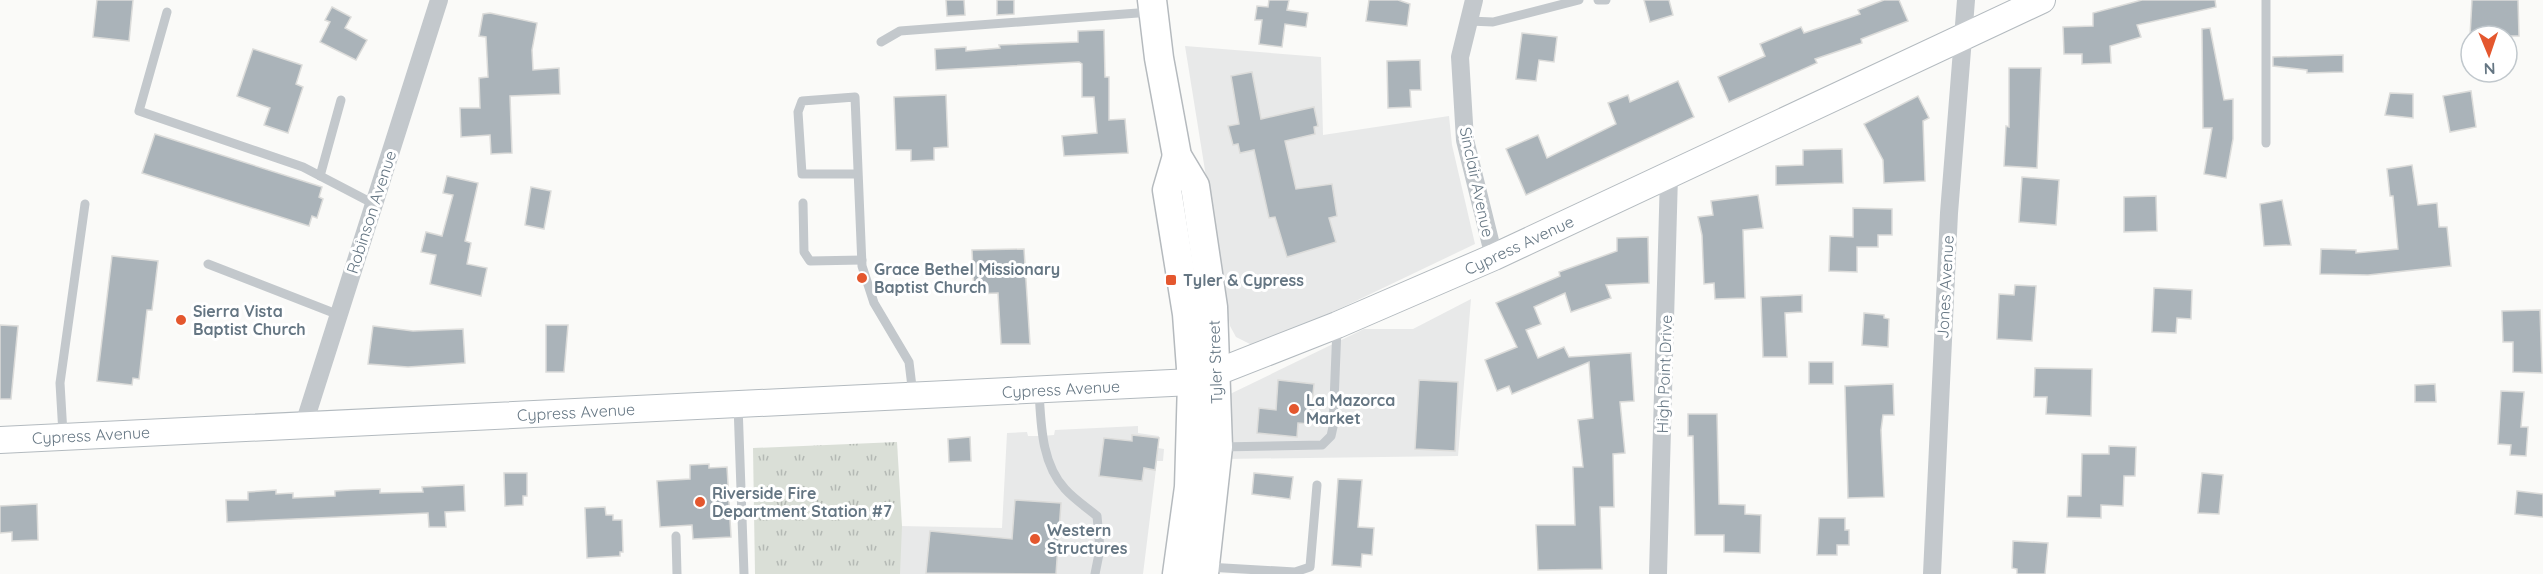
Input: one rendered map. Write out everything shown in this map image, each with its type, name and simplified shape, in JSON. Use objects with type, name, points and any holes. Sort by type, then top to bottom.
[{"type":"main road","name":"Tyler Street","points":[[1152,6],[1177,156],[1195,186],[1214,307],[1177,574]]},
{"type":"main road","name":"Tyler Street","points":[[1204,377],[1218,447],[1205,570]]},
{"type":"street","name":"Robinson Avenue","points":[[304,424],[439,0]]},
{"type":"street","name":"Sinclair Avenue","points":[[1474,0],[1460,57],[1465,140],[1494,257]]},
{"type":"street","name":"Jones Avenue","points":[[1932,574],[1949,213],[1966,0]]},
{"type":"street","name":"Cypress Avenue","points":[[0,440],[304,424],[913,398],[1039,391],[1204,377],[1337,326],[1494,257],[2042,0]]},
{"type":"street","name":"High Point Drive","points":[[1658,574],[1669,175]]},
{"type":"lane","points":[[1469,21],[1493,22],[1579,0]]},
{"type":"lane","points":[[1598,0],[1606,0]]},
{"type":"lane","points":[[2266,0],[2266,143]]},
{"type":"lane","points":[[881,42],[900,31],[1152,6]]},
{"type":"lane","points":[[167,12],[139,111],[303,167],[374,204]]},
{"type":"lane","points":[[858,174],[802,174],[798,112],[802,101],[855,97],[862,260],[874,303],[909,362],[913,398]]},
{"type":"lane","points":[[320,176],[341,100]]},
{"type":"lane","points":[[803,203],[806,257],[816,262],[862,260]]},
{"type":"lane","points":[[63,437],[60,383],[85,204]]},
{"type":"lane","points":[[208,264],[339,315]]},
{"type":"lane","points":[[1218,447],[1322,445],[1327,441],[1333,427],[1337,326]]},
{"type":"lane","points":[[1039,391],[1042,436],[1050,465],[1064,488],[1097,516],[1100,549],[1095,574]]},
{"type":"lane","points":[[738,405],[744,574]]},
{"type":"lane","points":[[1205,570],[1295,572],[1310,567],[1317,485]]},
{"type":"lane","points":[[676,536],[677,574]]},
{"type":"shaded area","points":[[1185,46],[1321,57],[1323,135],[1449,116],[1452,145],[1475,244],[1266,344],[1250,344],[1236,337],[1230,326]]},
{"type":"shaded area","points":[[1471,299],[1458,456],[1223,459],[1228,395],[1364,329],[1413,329]]},
{"type":"shaded area","points":[[1138,426],[1138,433],[1159,436],[1158,448],[1164,449],[1163,461],[1157,461],[1143,574],[900,574],[900,526],[1002,528],[1007,433],[1027,432],[1028,436],[1042,436],[1054,435],[1055,430]]},
{"type":"green space","points":[[897,442],[902,526],[900,574],[755,574],[753,448]]},
{"type":"building","points":[[97,0],[133,0],[129,41],[93,37]]},
{"type":"building","points":[[946,0],[964,0],[965,15],[947,16]]},
{"type":"building","points":[[997,0],[1014,0],[1014,14],[997,15]]},
{"type":"building","points":[[1269,0],[1289,0],[1287,10],[1308,13],[1306,27],[1285,24],[1282,47],[1259,44],[1262,20],[1255,20],[1257,6],[1268,7]]},
{"type":"building","points":[[1369,0],[1398,0],[1410,4],[1407,26],[1366,21]]},
{"type":"building","points":[[1644,0],[1669,0],[1673,15],[1650,22]]},
{"type":"building","points":[[1884,0],[1899,0],[1908,21],[1861,39],[1862,43],[1815,59],[1817,63],[1729,102],[1718,77],[1765,56],[1760,44],[1801,27],[1804,33],[1860,14],[1858,10]]},
{"type":"building","points":[[2142,0],[2215,0],[2216,7],[2137,25],[2141,37],[2110,46],[2111,63],[2082,64],[2082,54],[2064,54],[2063,27],[2093,26],[2093,13]]},
{"type":"building","points":[[2472,0],[2518,0],[2519,24],[2471,24]]},
{"type":"building","points":[[332,7],[351,17],[345,28],[367,40],[356,60],[320,42],[330,22],[325,20]]},
{"type":"building","points":[[490,13],[537,23],[532,50],[533,70],[559,68],[560,94],[510,96],[512,153],[491,154],[490,135],[461,137],[460,108],[480,108],[479,78],[488,77],[486,37],[479,36],[483,14]]},
{"type":"building","points":[[2210,28],[2224,100],[2233,99],[2233,139],[2226,178],[2204,174],[2212,128],[2203,128],[2202,29]]},
{"type":"building","points":[[1104,30],[1105,77],[1109,77],[1109,120],[1125,119],[1128,153],[1064,156],[1062,136],[1097,133],[1094,97],[1082,97],[1082,64],[1079,62],[936,70],[935,49],[966,47],[966,51],[1000,48],[999,45],[1078,42],[1078,31]]},
{"type":"building","points":[[1522,33],[1557,37],[1554,62],[1539,60],[1536,81],[1516,79]]},
{"type":"building","points":[[253,49],[302,65],[296,84],[303,87],[288,133],[264,125],[270,108],[237,96]]},
{"type":"building","points":[[2343,55],[2343,72],[2307,73],[2307,70],[2273,66],[2273,57]]},
{"type":"building","points":[[1420,60],[1421,90],[1410,90],[1411,107],[1388,108],[1387,61]]},
{"type":"building","points":[[2009,68],[2041,68],[2037,168],[2004,166],[2006,126],[2009,127]]},
{"type":"building","points":[[1252,72],[1261,119],[1314,107],[1318,126],[1314,127],[1315,134],[1285,141],[1296,189],[1332,184],[1337,216],[1329,218],[1336,242],[1287,257],[1275,217],[1269,218],[1254,150],[1240,153],[1238,144],[1233,145],[1228,126],[1239,124],[1231,76]]},
{"type":"building","points":[[1678,81],[1694,117],[1526,195],[1506,149],[1538,135],[1547,158],[1616,124],[1608,103],[1628,95],[1630,102]]},
{"type":"building","points":[[2471,91],[2476,127],[2450,132],[2443,96]]},
{"type":"building","points":[[2390,93],[2413,94],[2413,118],[2385,115]]},
{"type":"building","points":[[946,95],[948,147],[934,148],[934,160],[911,161],[911,150],[896,150],[894,97]]},
{"type":"building","points":[[1918,96],[1929,118],[1923,121],[1925,181],[1884,183],[1883,160],[1864,124]]},
{"type":"building","points":[[155,134],[322,187],[319,197],[323,199],[317,218],[312,216],[309,226],[142,173]]},
{"type":"building","points":[[1842,149],[1843,183],[1776,185],[1776,166],[1803,165],[1803,150]]},
{"type":"building","points":[[2412,165],[2418,205],[2437,203],[2439,227],[2447,227],[2451,266],[2368,275],[2320,274],[2321,249],[2356,250],[2356,253],[2398,249],[2393,196],[2390,196],[2387,169]]},
{"type":"building","points":[[447,176],[478,183],[465,241],[471,243],[467,264],[487,268],[481,296],[430,284],[436,255],[421,252],[426,232],[442,236],[453,195],[443,193]]},
{"type":"building","points":[[2022,177],[2059,180],[2056,225],[2019,222]]},
{"type":"building","points":[[531,187],[551,191],[544,229],[525,225]]},
{"type":"building","points":[[1758,195],[1763,228],[1743,230],[1745,298],[1715,299],[1714,283],[1704,284],[1702,235],[1698,217],[1713,215],[1711,201]]},
{"type":"building","points":[[2156,196],[2157,231],[2124,232],[2124,197]]},
{"type":"building","points":[[2282,200],[2291,245],[2264,246],[2260,204]]},
{"type":"building","points":[[1853,208],[1892,209],[1892,235],[1878,235],[1878,247],[1857,247],[1857,272],[1829,271],[1830,236],[1853,237]]},
{"type":"building","points":[[1648,237],[1649,283],[1606,285],[1611,298],[1571,312],[1565,293],[1534,307],[1541,324],[1526,330],[1538,358],[1564,347],[1569,357],[1631,353],[1634,401],[1620,402],[1625,453],[1613,454],[1614,507],[1600,507],[1602,569],[1538,570],[1536,525],[1575,525],[1573,467],[1583,467],[1578,420],[1593,418],[1589,362],[1512,394],[1509,386],[1497,391],[1485,360],[1517,347],[1496,303],[1560,276],[1559,272],[1617,251],[1617,238]]},
{"type":"building","points":[[1024,249],[1030,344],[1001,344],[998,293],[974,294],[972,250]]},
{"type":"building","points":[[112,256],[158,261],[152,310],[147,310],[139,379],[133,378],[132,385],[97,381]]},
{"type":"building","points":[[2015,285],[2036,286],[2032,341],[1997,339],[1999,294],[2014,295]]},
{"type":"building","points":[[2154,288],[2192,290],[2191,319],[2177,318],[2176,333],[2152,332]]},
{"type":"building","points":[[1802,295],[1802,312],[1785,313],[1787,357],[1763,357],[1761,297]]},
{"type":"building","points":[[2540,310],[2542,373],[2513,372],[2513,342],[2503,342],[2502,311]]},
{"type":"building","points":[[1864,313],[1884,315],[1884,318],[1889,319],[1888,347],[1862,345]]},
{"type":"building","points":[[0,325],[18,326],[11,399],[0,399]]},
{"type":"building","points":[[546,325],[568,325],[564,372],[546,372]]},
{"type":"building","points":[[373,326],[413,331],[463,329],[465,363],[408,367],[368,364]]},
{"type":"building","points":[[1809,362],[1833,362],[1833,384],[1809,384]]},
{"type":"building","points":[[2035,368],[2092,369],[2091,416],[2046,414],[2047,397],[2034,397]]},
{"type":"building","name":"La Mazorca Market","points":[[1278,380],[1314,384],[1310,424],[1298,423],[1297,437],[1257,433],[1259,408],[1276,410]]},
{"type":"building","points":[[1419,380],[1458,382],[1455,451],[1415,449]]},
{"type":"building","points":[[1893,384],[1894,415],[1883,415],[1881,430],[1884,497],[1848,498],[1845,386]]},
{"type":"building","points":[[2435,384],[2436,402],[2415,402],[2415,385]]},
{"type":"building","points":[[2501,391],[2524,392],[2521,427],[2528,427],[2526,456],[2510,455],[2511,445],[2498,444]]},
{"type":"building","points":[[1688,414],[1717,414],[1719,504],[1745,505],[1745,514],[1761,515],[1760,553],[1724,552],[1724,535],[1695,535],[1693,436],[1688,436]]},
{"type":"building","points":[[1132,435],[1159,438],[1155,470],[1144,468],[1142,481],[1099,476],[1104,438],[1132,441]]},
{"type":"building","points":[[970,437],[971,461],[949,462],[948,439]]},
{"type":"building","points":[[2109,446],[2136,447],[2135,476],[2124,476],[2123,506],[2101,505],[2101,518],[2067,517],[2068,496],[2081,496],[2082,454],[2109,454]]},
{"type":"building","points":[[709,464],[709,468],[727,467],[731,537],[693,539],[692,525],[660,527],[657,481],[690,479],[690,465]]},
{"type":"building","points":[[504,473],[527,473],[527,496],[523,496],[523,505],[505,506]]},
{"type":"building","points":[[1254,473],[1293,477],[1290,499],[1252,494]]},
{"type":"building","points":[[2202,473],[2223,475],[2219,514],[2198,513]]},
{"type":"building","points":[[1338,479],[1362,480],[1358,527],[1374,528],[1372,555],[1362,554],[1361,567],[1332,565]]},
{"type":"building","points":[[464,485],[465,511],[445,512],[446,527],[429,527],[428,513],[227,522],[226,500],[248,500],[248,492],[276,490],[276,494],[293,493],[293,498],[335,496],[335,491],[351,490],[380,489],[380,493],[423,492],[422,487]]},
{"type":"building","points":[[2517,491],[2543,494],[2543,517],[2515,514]]},
{"type":"building","points":[[1015,500],[1061,503],[1056,574],[926,573],[930,531],[1012,539]]},
{"type":"building","points":[[37,504],[38,540],[12,541],[12,532],[0,533],[0,506]]},
{"type":"building","points":[[605,507],[606,515],[613,515],[613,520],[622,520],[623,552],[620,552],[620,556],[587,558],[585,508]]},
{"type":"building","points":[[1819,518],[1845,518],[1845,530],[1849,530],[1849,545],[1837,545],[1837,555],[1817,555]]},
{"type":"building","points":[[2013,541],[2048,543],[2045,574],[2017,574],[2017,569],[2012,568]]},
{"type":"place","name":"Grace Bethel Missionary Baptist Church","points":[[862,278]]},
{"type":"place","name":"Tyler & Cypress","points":[[1171,280]]},
{"type":"place","name":"Sierra Vista Baptist Church","points":[[181,320]]},
{"type":"place","name":"La Mazorca Market","points":[[1294,409]]},
{"type":"place","name":"Riverside Fire Department Station #7","points":[[700,502]]},
{"type":"place","name":"Western Structures","points":[[1035,539]]}]
